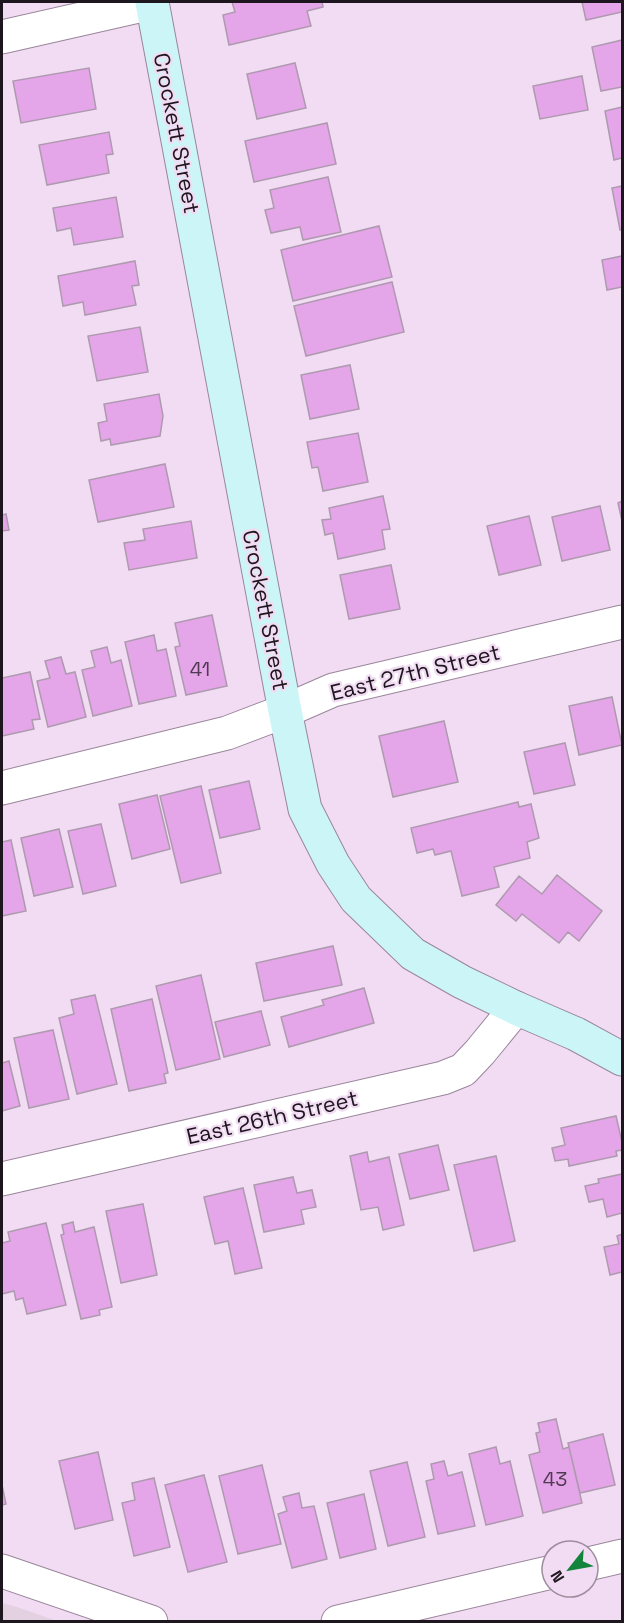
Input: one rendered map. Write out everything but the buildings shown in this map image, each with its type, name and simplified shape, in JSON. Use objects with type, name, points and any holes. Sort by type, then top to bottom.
[{"type":"street","points":[[2,37],[152,2]]},
{"type":"street","name":"Crockett Street","points":[[152,2],[305,809],[333,864],[356,898],[413,954],[462,982],[576,1034],[622,1059]]},
{"type":"street","name":"East 27th Street","points":[[2,788],[227,733],[333,690],[622,622]]},
{"type":"street","name":"East 26th Street","points":[[2,1179],[443,1078],[463,1070],[480,1053],[516,1008]]},
{"type":"street","points":[[600,1561],[622,1556]]},
{"type":"street","points":[[2,1571],[151,1622]]},
{"type":"street","points":[[338,1622],[540,1575]]},
{"type":"shaded area","points":[[2,1603],[17,1607],[57,1621],[2,1621]]}]
